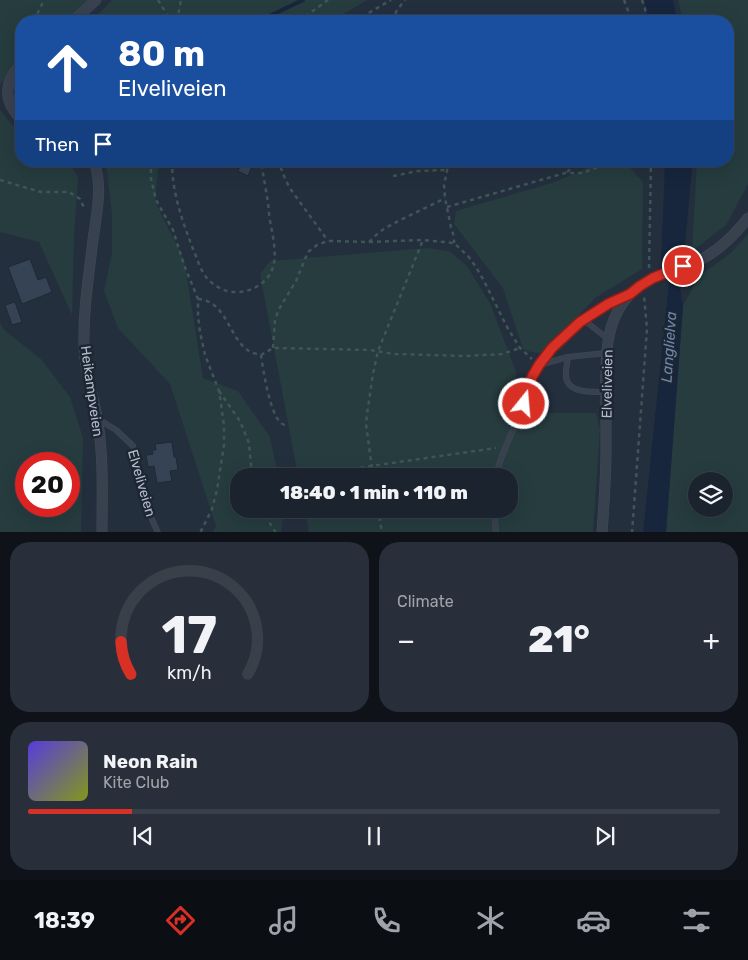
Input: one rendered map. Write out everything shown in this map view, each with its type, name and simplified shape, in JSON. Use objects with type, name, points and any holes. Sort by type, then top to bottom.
[{"type":"street","points":[[80,15],[96,0]]},
{"type":"street","points":[[15,72],[10,81],[8,94],[11,108],[15,112]]},
{"type":"street","name":"Heikampveien","points":[[96,167],[99,195],[84,331],[85,358],[97,419],[100,451],[102,532]]},
{"type":"street","name":"Elveliveien","points":[[602,532],[606,452],[606,353],[615,316],[630,294],[640,286],[653,278],[706,257],[729,240],[748,218]]},
{"type":"lane","points":[[498,468],[500,458],[521,412],[532,377],[539,365],[552,348],[584,320],[608,304],[630,294]]},
{"type":"lane","points":[[584,320],[608,340]]},
{"type":"lane","points":[[539,365],[568,357],[606,353]]},
{"type":"lane","points":[[568,357],[565,375],[569,384],[578,390],[606,392]]},
{"type":"lane","name":"Elveliveien","points":[[97,419],[116,430],[133,446],[143,499],[158,532]]},
{"type":"lane","points":[[495,518],[496,532]]},
{"type":"path","points":[[37,15],[44,0]]},
{"type":"path","points":[[158,0],[167,15]]},
{"type":"path","points":[[178,15],[181,0]]},
{"type":"path","points":[[307,15],[328,0]]},
{"type":"path","points":[[365,15],[391,0]]},
{"type":"path","points":[[395,15],[406,0]]},
{"type":"path","points":[[624,0],[630,15]]},
{"type":"path","points":[[642,0],[646,8],[646,15]]},
{"type":"path","points":[[151,167],[151,179],[156,200],[173,230],[184,265],[198,299],[198,316],[205,355],[219,391],[224,424],[224,445],[217,490],[212,509],[200,532]]},
{"type":"path","points":[[172,167],[172,177],[180,215],[206,276],[222,290],[239,293],[260,285],[273,268],[274,238],[263,167]]},
{"type":"path","points":[[281,167],[289,187],[328,241]]},
{"type":"path","points":[[448,167],[444,185],[445,198],[454,243]]},
{"type":"path","points":[[565,173],[572,167]]},
{"type":"path","points":[[447,207],[565,173],[583,173],[598,167]]},
{"type":"path","points":[[651,167],[648,265],[653,278]]},
{"type":"path","points":[[393,176],[418,171],[447,170]]},
{"type":"path","points":[[0,180],[41,192],[69,192],[80,199],[94,229]]},
{"type":"path","points":[[368,242],[383,230],[445,198]]},
{"type":"path","points":[[273,348],[275,320],[281,304],[296,281],[308,252],[317,245],[328,241],[423,240],[454,243],[468,256],[476,267],[520,348],[539,365]]},
{"type":"path","points":[[371,466],[366,433],[366,414],[378,351],[423,240]]},
{"type":"path","points":[[632,532],[647,329],[644,297],[640,286]]},
{"type":"path","points":[[198,299],[211,302],[248,350],[260,355]]},
{"type":"path","points":[[260,355],[273,348],[466,356],[502,354],[520,348]]},
{"type":"path","points":[[260,355],[275,415],[281,424],[288,426]]},
{"type":"path","points":[[219,391],[240,421],[249,443],[251,468]]},
{"type":"path","points":[[359,468],[505,447]]},
{"type":"path","points":[[267,518],[276,532]]},
{"type":"path","points":[[380,518],[382,532]]},
{"type":"green space","points":[[0,0],[88,0],[72,15],[15,15],[15,70],[1,83],[0,87]]},
{"type":"green space","points":[[112,0],[367,0],[342,15],[98,15]]},
{"type":"green space","points":[[678,0],[748,0],[748,184],[726,225],[692,251],[697,167],[734,167],[734,15],[682,15]]},
{"type":"green space","points":[[0,110],[15,128],[15,167],[72,167],[78,177],[72,315],[39,242],[0,232]]},
{"type":"green space","points":[[106,167],[158,167],[155,202],[184,259],[203,378],[238,391],[270,437],[276,468],[230,468],[230,518],[283,518],[281,532],[213,532],[216,526],[170,384],[118,328],[104,291],[112,253],[112,214]]},
{"type":"green space","points":[[589,167],[629,167],[643,182],[642,269],[595,298],[552,345],[540,353],[531,352],[523,349],[503,288],[454,224],[456,211],[555,182]]},
{"type":"green space","points":[[748,234],[748,532],[666,532],[683,306],[698,277],[731,253]]},
{"type":"green space","points":[[427,248],[449,251],[467,266],[490,303],[516,372],[515,413],[596,413],[600,429],[593,532],[309,532],[306,518],[518,518],[518,468],[296,468],[260,274],[270,261]]},
{"type":"green space","points":[[0,323],[4,330],[41,359],[70,397],[83,438],[81,532],[0,532]]},
{"type":"water","points":[[644,0],[673,0],[676,15],[648,15]]},
{"type":"water","name":"Langlielva","points":[[665,167],[692,167],[684,254],[678,258],[678,276],[683,306],[666,532],[643,532],[669,282],[667,264],[661,263]]},
{"type":"building","points":[[240,167],[252,167],[248,176],[238,171]]},
{"type":"building","points":[[30,259],[38,280],[46,277],[52,292],[22,304],[8,267]]},
{"type":"building","points":[[15,302],[22,322],[12,325],[5,305]]},
{"type":"building","points":[[172,442],[178,470],[170,471],[172,481],[157,483],[154,466],[148,467],[146,455],[153,454],[152,450],[156,450],[155,444]]},
{"type":"waterway","points":[[272,15],[303,0]]},
{"type":"route","points":[[524,404],[532,377],[539,365],[552,348],[580,322],[608,304],[630,294],[653,278],[683,266]]}]
